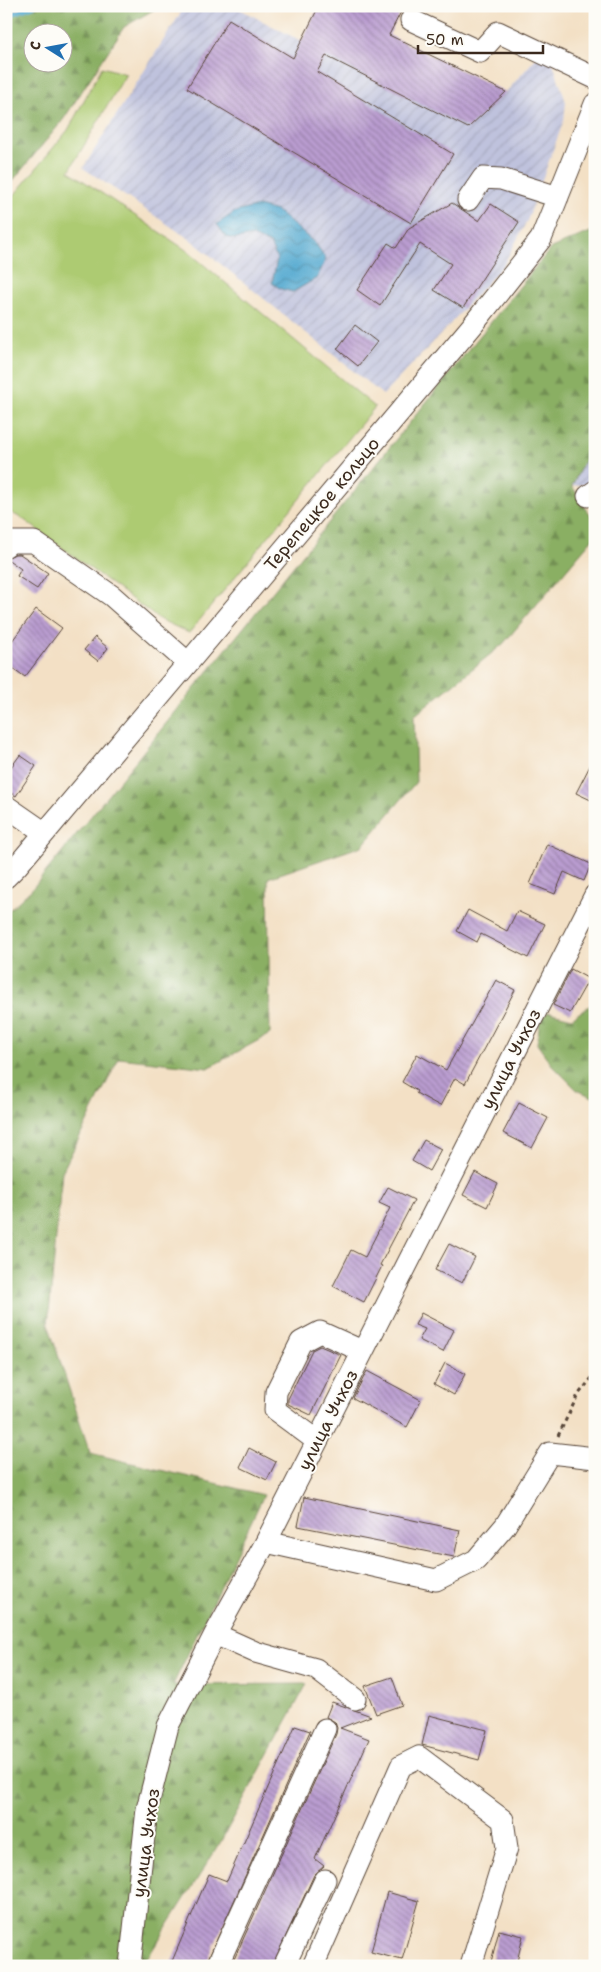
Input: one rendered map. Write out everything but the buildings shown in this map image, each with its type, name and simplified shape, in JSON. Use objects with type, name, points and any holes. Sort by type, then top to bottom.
[{"type":"street","points":[[412,20],[480,52],[498,32],[595,78]]},
{"type":"street","name":"Терепецкое кольцо","points":[[6,877],[508,282],[541,239],[595,104]]},
{"type":"street","points":[[468,200],[483,178],[501,179],[558,197]]},
{"type":"street","points":[[6,546],[10,542],[34,542],[112,596],[188,663]]},
{"type":"street","points":[[6,806],[45,833]]},
{"type":"street","name":"улица Учхоз","points":[[130,1966],[147,1808],[168,1726],[215,1634],[266,1542],[595,895]]},
{"type":"street","points":[[317,1441],[275,1410],[276,1392],[292,1359],[301,1342],[320,1332],[362,1351]]},
{"type":"street","points":[[266,1542],[436,1580],[476,1560],[505,1526],[550,1453],[595,1458]]},
{"type":"street","points":[[215,1634],[255,1652],[316,1669],[355,1699]]},
{"type":"street","points":[[217,1966],[325,1729]]},
{"type":"street","points":[[313,1966],[401,1766],[419,1757],[503,1820],[507,1848],[471,1966]]},
{"type":"street","points":[[284,1966],[326,1880]]},
{"type":"path","points":[[550,1453],[578,1395],[595,1374]]},
{"type":"shaded area","points":[[185,6],[234,6],[468,128],[506,92],[537,57],[552,60],[566,102],[564,120],[527,221],[504,264],[383,395],[191,240],[83,168]]},
{"type":"shaded area","points":[[595,438],[595,483],[572,486]]},
{"type":"green space","points":[[24,6],[160,6],[124,27],[63,120],[6,189],[6,19]]},
{"type":"green space","points":[[102,67],[126,74],[69,171],[186,250],[375,407],[189,633],[159,619],[23,519],[6,510],[6,205],[68,130]]},
{"type":"green space","points":[[595,230],[595,438],[572,486],[595,522],[595,536],[503,644],[414,716],[416,782],[362,846],[268,878],[270,1034],[208,1068],[119,1058],[62,1172],[48,1324],[90,1453],[264,1495],[173,1685],[307,1684],[220,1843],[148,1957],[137,1966],[6,1966],[6,913],[32,889],[551,248]]},
{"type":"green space","points":[[595,1002],[595,1098],[577,1090],[552,1065],[537,1044],[540,1019],[548,1012],[572,1018]]},
{"type":"water","points":[[258,206],[277,211],[316,244],[326,259],[317,278],[293,292],[281,289],[272,283],[277,259],[270,244],[253,236],[235,239],[226,237],[217,224],[235,212]]},
{"type":"waterway","points":[[6,16],[33,6]]}]
